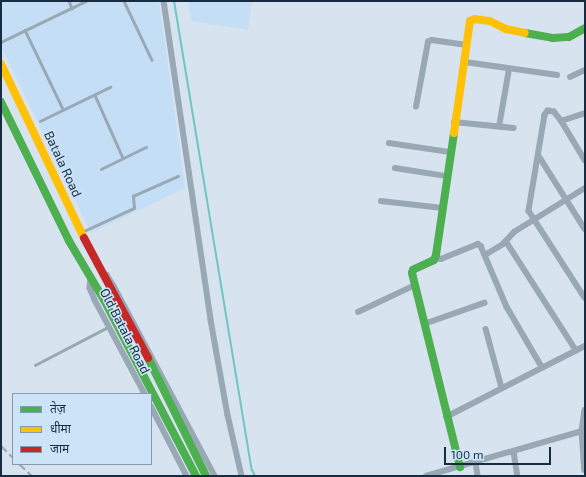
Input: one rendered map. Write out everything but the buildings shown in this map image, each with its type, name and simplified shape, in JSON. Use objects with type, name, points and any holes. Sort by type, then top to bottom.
[{"type":"main road","points":[[460,467],[446,417],[412,271],[435,258],[470,21],[472,19],[490,21],[506,29],[553,38],[569,37],[585,28]]},
{"type":"main road","name":"Batala Road","points":[[1,64],[81,232],[206,476]]},
{"type":"main road","points":[[1,102],[69,241],[104,300],[196,476]]},
{"type":"street","points":[[164,1],[211,320],[228,415],[242,476]]},
{"type":"street","points":[[416,108],[428,42],[432,40],[467,45]]},
{"type":"street","points":[[465,62],[557,75]]},
{"type":"street","points":[[499,126],[509,69]]},
{"type":"street","points":[[570,77],[585,70]]},
{"type":"street","points":[[585,161],[554,112],[551,110],[546,112],[529,211],[585,298]]},
{"type":"street","points":[[561,121],[585,113]]},
{"type":"street","points":[[454,122],[514,128]]},
{"type":"street","points":[[389,143],[450,152]]},
{"type":"street","points":[[539,156],[585,229]]},
{"type":"street","points":[[395,168],[446,176]]},
{"type":"street","points":[[484,255],[506,241],[514,232],[585,188]]},
{"type":"street","points":[[381,201],[443,208]]},
{"type":"street","points":[[506,241],[576,350]]},
{"type":"street","points":[[435,258],[441,259],[478,244],[481,246],[507,307],[542,367]]},
{"type":"street","points":[[103,274],[107,274],[114,286],[215,476]]},
{"type":"street","name":"Old Batala Road","points":[[91,278],[90,288],[144,393]]},
{"type":"street","points":[[358,312],[415,285]]},
{"type":"street","points":[[424,324],[484,303]]},
{"type":"street","points":[[486,329],[502,388]]},
{"type":"street","points":[[446,417],[585,346]]},
{"type":"street","points":[[152,408],[187,476]]},
{"type":"street","points":[[585,410],[583,430],[585,470]]},
{"type":"street","points":[[426,476],[514,452],[583,430]]},
{"type":"street","points":[[514,452],[518,476]]},
{"type":"street","points":[[476,463],[478,476]]},
{"type":"lane","points":[[68,1],[72,8]]},
{"type":"lane","points":[[1,42],[86,1]]},
{"type":"lane","points":[[124,1],[152,60]]},
{"type":"lane","points":[[25,30],[63,109]]},
{"type":"lane","points":[[40,121],[110,87]]},
{"type":"lane","points":[[95,95],[123,158]]},
{"type":"lane","points":[[102,169],[146,148]]},
{"type":"lane","points":[[81,232],[134,208],[133,196],[178,176]]},
{"type":"lane","points":[[35,365],[109,326]]},
{"type":"shaded area","points":[[1,1],[159,1],[185,188],[91,233],[1,46]]},
{"type":"shaded area","points":[[188,1],[252,1],[248,30],[191,21]]},
{"type":"waterway","points":[[174,1],[252,470],[255,476]]},
{"type":"railway","points":[[1,446],[12,457]]},
{"type":"railway","points":[[20,465],[32,476]]},
{"type":"traffic: fast","points":[[525,33],[553,38],[569,37],[585,28]]},
{"type":"traffic: fast","points":[[1,102],[69,241],[104,300],[196,476]]},
{"type":"traffic: fast","points":[[454,133],[436,255],[434,260],[413,270],[412,273],[460,467]]},
{"type":"traffic: fast","points":[[148,358],[206,476]]},
{"type":"traffic: slow","points":[[454,133],[470,21],[475,19],[490,21],[506,29],[525,33]]},
{"type":"traffic: slow","points":[[1,64],[84,238]]},
{"type":"traffic: jam","points":[[84,238],[148,358]]}]
